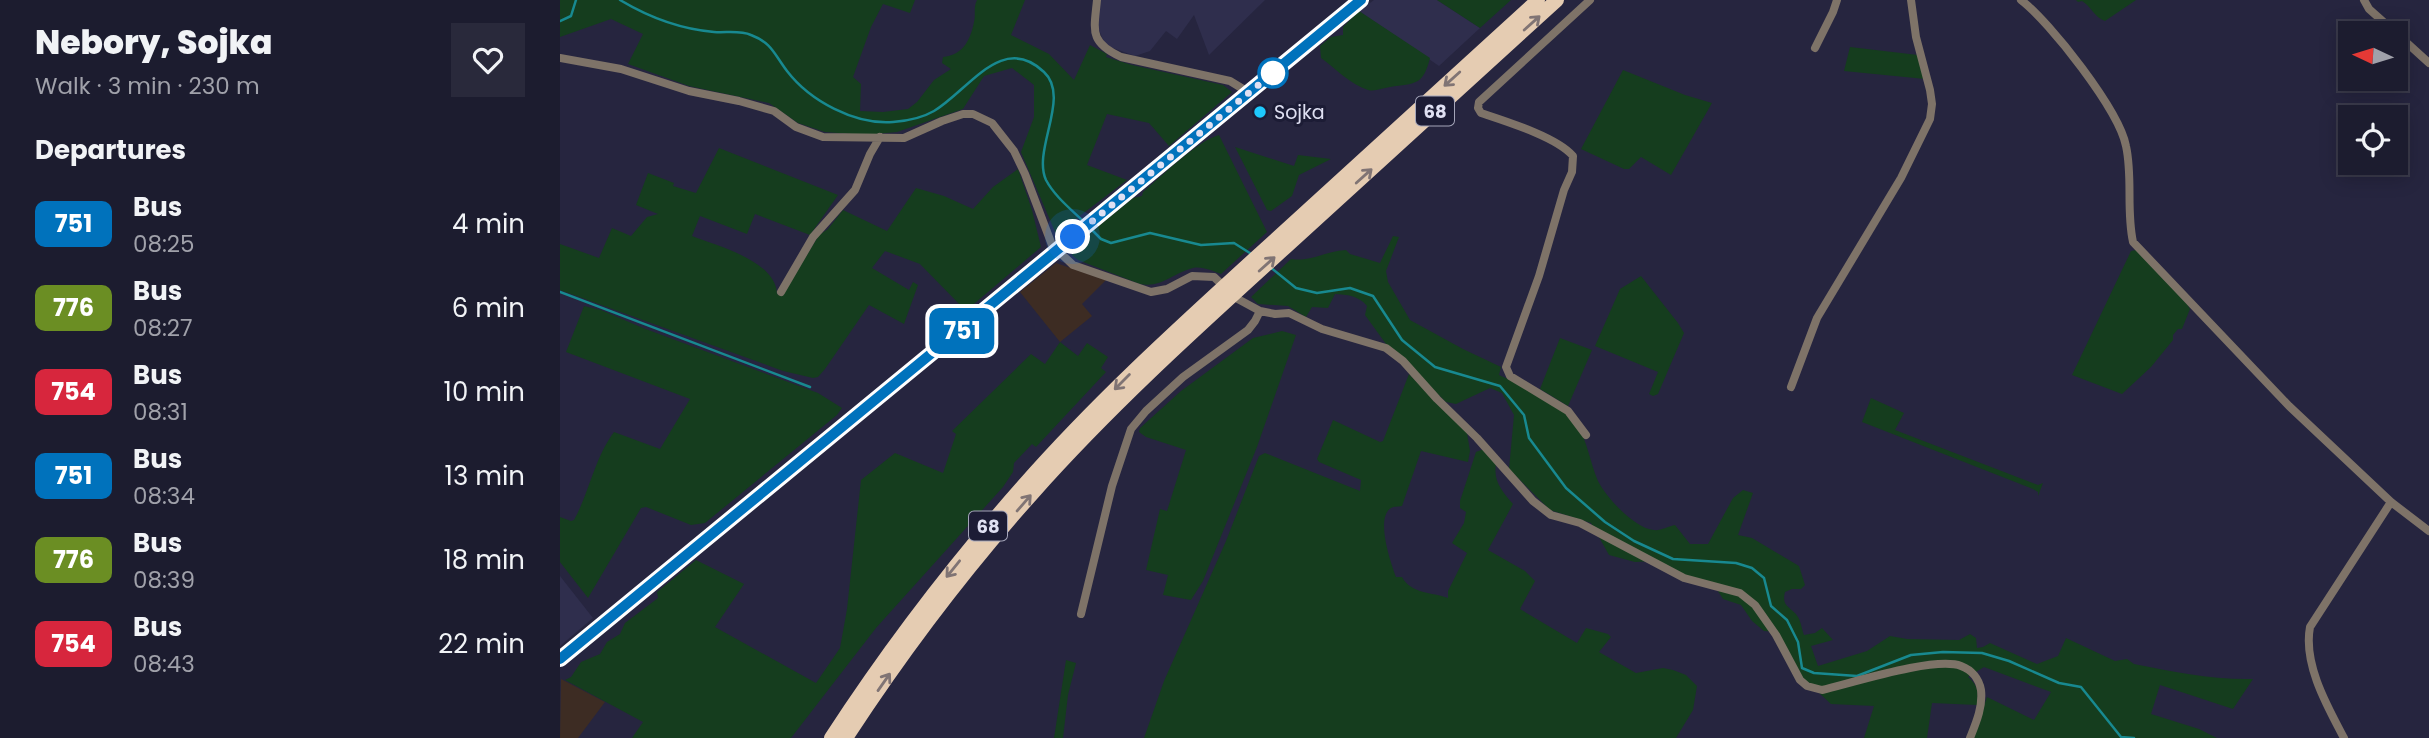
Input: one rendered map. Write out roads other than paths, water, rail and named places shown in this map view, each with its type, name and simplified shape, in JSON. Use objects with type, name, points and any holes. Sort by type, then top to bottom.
[{"type":"highway","name":"68","points":[[831,738],[889,651],[976,539],[1087,417],[1197,320],[1538,0]]},
{"type":"highway","name":"68","points":[[1292,232],[1558,0]]},
{"type":"highway","name":"68","points":[[846,738],[900,659],[986,547],[1032,494],[1197,320]]},
{"type":"main road","points":[[560,659],[1361,0]]},
{"type":"street","points":[[1097,0],[1095,27],[1099,45],[1107,51],[1121,57],[1230,81],[1248,92]]},
{"type":"street","points":[[1587,435],[1568,411],[1510,376],[1506,367],[1539,276],[1564,190],[1572,172],[1573,156],[1554,142],[1481,113],[1478,108],[1479,102],[1591,0]]},
{"type":"street","points":[[1815,47],[1837,0]]},
{"type":"street","points":[[1791,387],[1817,318],[1901,178],[1930,119],[1930,90],[1916,37],[1911,0]]},
{"type":"street","points":[[2021,0],[2036,12],[2070,53],[2118,122],[2126,143],[2130,168],[2129,223],[2133,242],[2289,406],[2390,502],[2429,531]]},
{"type":"street","points":[[2364,0],[2369,9],[2382,21]]},
{"type":"street","points":[[2408,44],[2429,64]]},
{"type":"street","points":[[560,58],[621,69],[689,91],[774,111],[796,127],[823,137],[904,138],[962,114],[973,114],[992,123],[1014,151],[1026,174],[1052,245],[1073,265],[1152,292],[1167,289],[1192,276],[1214,277],[1236,298],[1260,311],[1289,313],[1322,329],[1386,348],[1403,361],[1484,445],[1533,501],[1550,515],[1580,523],[1684,578],[1740,593],[1755,605],[1776,635],[1800,680],[1807,686],[1822,690],[1934,664],[1961,666],[1973,673],[1979,682],[1981,703],[1970,738]]},
{"type":"street","points":[[781,292],[813,237],[855,190],[880,137]]},
{"type":"street","points":[[1081,614],[1112,486],[1131,429],[1182,377],[1248,330],[1260,311]]},
{"type":"street","points":[[2344,738],[2311,665],[2308,644],[2310,627],[2390,502]]},
{"type":"waterway","points":[[560,21],[571,16],[576,0]]},
{"type":"waterway","points":[[620,0],[642,12],[677,25],[701,31],[747,33],[758,38],[772,50],[787,71],[808,92],[834,109],[864,120],[893,122],[924,116],[947,102],[973,79],[1000,61],[1014,58],[1029,61],[1044,72],[1054,95],[1044,154],[1046,180],[1059,198],[1085,223]]},
{"type":"waterway","points":[[1090,228],[1101,239],[1111,243],[1150,233],[1201,245],[1234,243],[1253,255]]},
{"type":"waterway","points":[[1270,267],[1296,288],[1317,293],[1350,288],[1373,296],[1402,340],[1435,367],[1500,386],[1524,415],[1529,438],[1566,488],[1605,522],[1634,541],[1673,559],[1736,563],[1752,568],[1764,578],[1771,606],[1787,620],[1798,642],[1802,668],[1814,673],[1857,676],[1911,655],[1982,653],[2009,661],[2059,683],[2081,687],[2121,737],[2134,738]]},
{"type":"waterway","points":[[560,292],[810,387]]},
{"type":"place","name":"Sojka","points":[[1260,112]]}]
